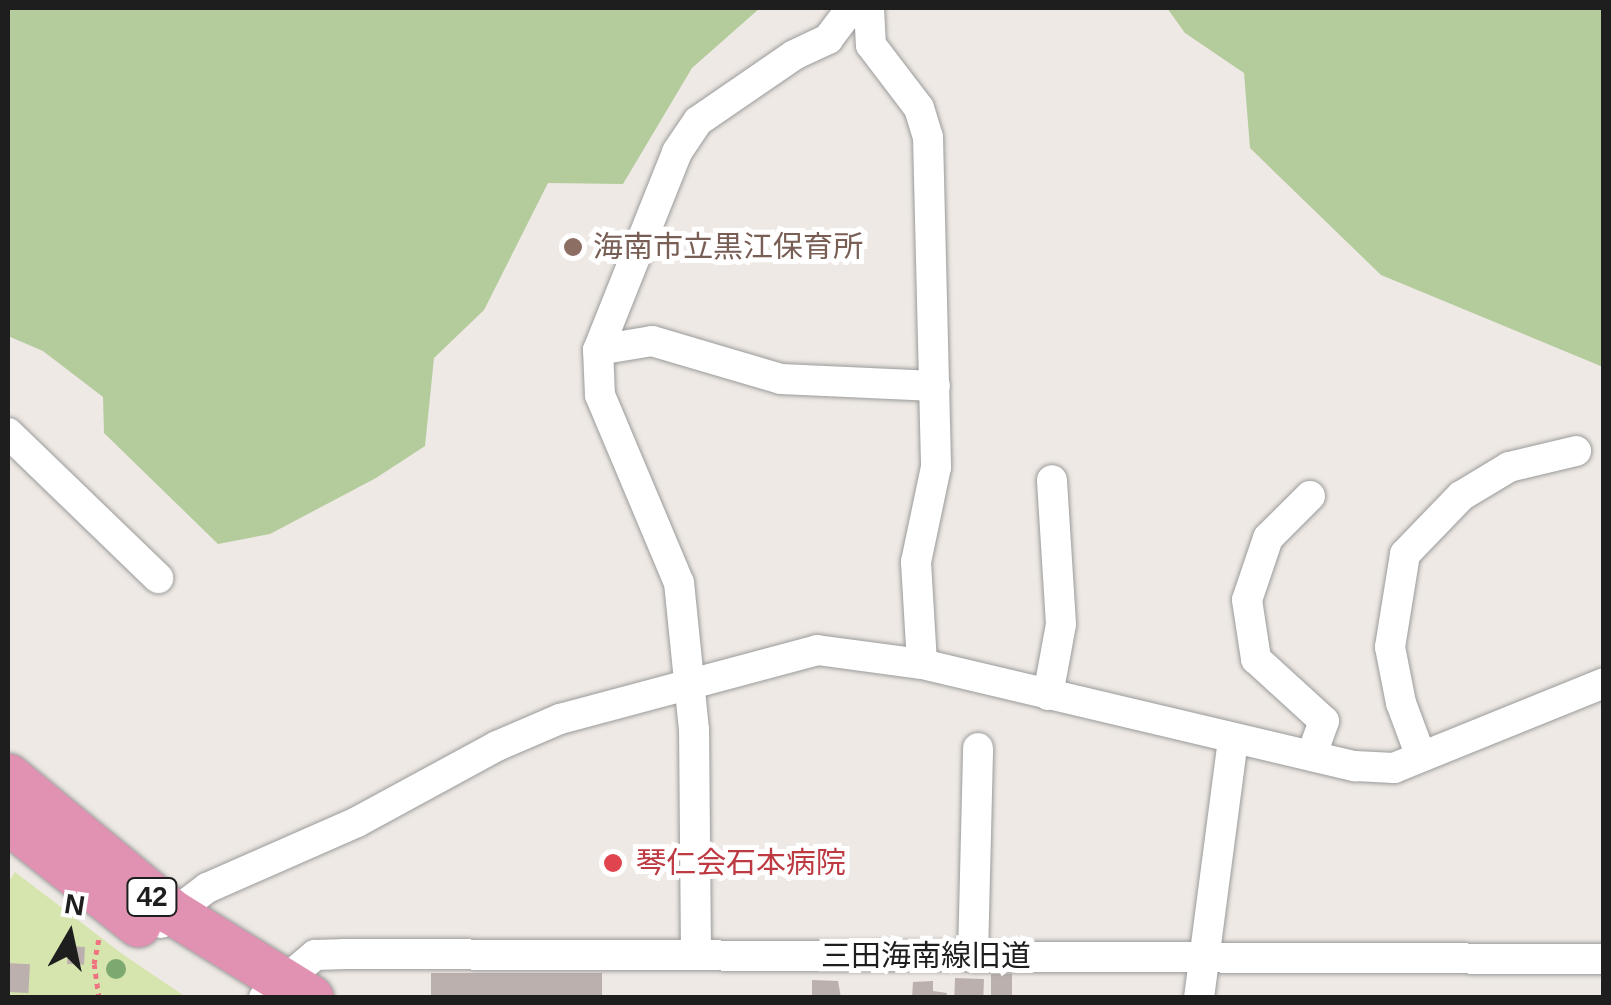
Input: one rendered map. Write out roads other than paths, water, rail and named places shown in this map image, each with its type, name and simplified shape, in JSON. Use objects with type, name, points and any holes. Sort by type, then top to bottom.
[{"type":"highway","name":"42","points":[[8,776],[162,923]]},
{"type":"highway","name":"42","points":[[8,821],[276,994]]},
{"type":"street","points":[[696,954],[694,730],[680,583],[600,395],[598,350],[677,152],[698,121],[794,55],[828,39],[851,8]]},
{"type":"street","points":[[869,8],[871,45],[919,108],[928,137],[936,467],[916,562],[922,664]]},
{"type":"street","points":[[598,350],[652,341],[781,379],[935,386]]},
{"type":"street","points":[[8,433],[158,578]]},
{"type":"street","points":[[1420,754],[1401,703],[1390,647],[1406,554],[1461,496],[1508,467],[1576,451]]},
{"type":"street","points":[[1048,696],[1060,624],[1052,480]]},
{"type":"street","points":[[1310,496],[1268,538],[1246,600],[1256,659],[1324,721],[1311,756]]},
{"type":"street","points":[[162,923],[207,888],[358,822],[497,746],[560,719],[817,650],[922,664],[1354,766],[1394,768],[1420,754],[1604,684]]},
{"type":"street","points":[[1199,998],[1233,738]]},
{"type":"street","points":[[973,957],[978,748]]},
{"type":"street","name":"三田海南線旧道","points":[[276,994],[315,955],[1604,959]]},
{"type":"place","name":"海南市立黒江保育所","points":[[573,247]]},
{"type":"place","name":"琴仁会石本病院","points":[[613,863]]}]
